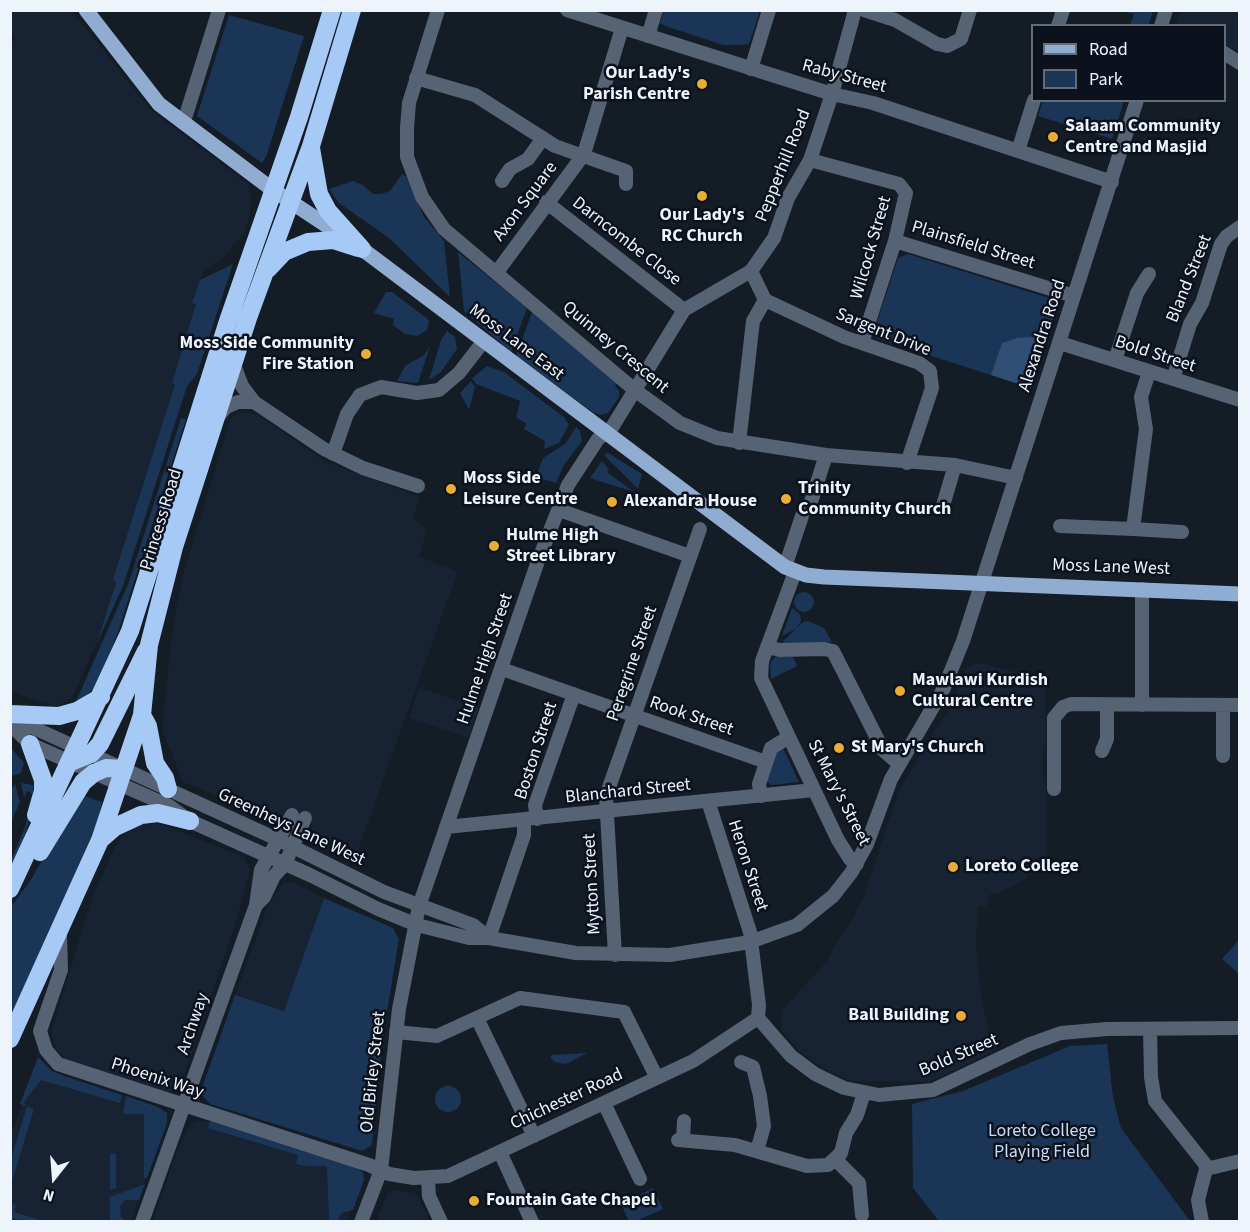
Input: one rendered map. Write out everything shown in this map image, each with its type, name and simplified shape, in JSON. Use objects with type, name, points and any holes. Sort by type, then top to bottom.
[{"type":"highway","name":"Princess Road","points":[[10,889],[80,755],[101,697],[130,631],[221,342],[332,10]]},
{"type":"highway","name":"Princess Road","points":[[10,1039],[100,840],[142,715],[149,645],[174,547],[264,273],[311,146],[352,10]]},
{"type":"highway","points":[[311,146],[319,194],[328,211],[362,249]]},
{"type":"highway","points":[[264,273],[284,252],[308,242],[333,240],[362,249]]},
{"type":"highway","points":[[80,755],[108,729],[149,645]]},
{"type":"highway","points":[[10,716],[59,716],[77,711],[101,697]]},
{"type":"highway","points":[[142,715],[148,726],[155,763],[165,778],[168,789]]},
{"type":"highway","points":[[23,866],[26,845],[43,791],[42,777],[32,756],[30,744]]},
{"type":"highway","points":[[10,889],[37,859],[76,792],[94,772],[106,768],[121,776]]},
{"type":"highway","points":[[100,840],[115,827],[141,815],[158,813],[190,820]]},
{"type":"main road","name":"Moss Lane East","points":[[86,10],[146,90],[181,121],[273,190],[362,249],[605,434],[790,570],[824,577],[981,583]]},
{"type":"main road","name":"Moss Lane West","points":[[981,583],[1239,594]]},
{"type":"street","points":[[181,121],[187,110],[219,10]]},
{"type":"street","name":"Quinney Crescent","points":[[438,10],[409,103],[407,157],[422,197],[444,229],[636,391],[680,423],[698,432],[739,443],[826,455],[955,465],[1016,478]]},
{"type":"street","name":"Raby Street","points":[[567,10],[832,94],[873,103],[1112,182]]},
{"type":"street","points":[[648,36],[656,10]]},
{"type":"street","points":[[751,69],[770,10]]},
{"type":"street","name":"Pepperhill Road","points":[[605,434],[611,429],[636,391],[684,310],[751,271],[774,238],[788,198],[810,160],[832,94],[855,10]]},
{"type":"street","points":[[864,10],[895,20],[927,40],[947,46],[961,39],[970,10]]},
{"type":"street","points":[[585,154],[622,28]]},
{"type":"street","points":[[1226,54],[1239,63]]},
{"type":"street","points":[[416,78],[475,95],[555,146],[585,154],[626,171],[626,184]]},
{"type":"street","points":[[1018,151],[1033,102]]},
{"type":"street","name":"Alexandra Road","points":[[899,764],[944,688],[1016,478],[1136,102]]},
{"type":"street","points":[[502,181],[504,165],[528,159],[543,138]]},
{"type":"street","name":"Axon Square","points":[[497,272],[546,202],[585,154]]},
{"type":"street","name":"Wilcock Street","points":[[810,160],[899,184],[904,188],[906,199],[895,241],[862,343]]},
{"type":"street","name":"Darncombe Close","points":[[546,202],[684,310]]},
{"type":"street","name":"Bland Street","points":[[1173,379],[1190,324],[1202,303],[1221,244],[1237,228]]},
{"type":"street","name":"Plainsfield Street","points":[[895,241],[1074,296]]},
{"type":"street","points":[[739,443],[753,321],[765,300],[751,271]]},
{"type":"street","points":[[1115,360],[1137,293],[1149,274]]},
{"type":"street","name":"Sargent Drive","points":[[765,300],[862,343],[919,363],[930,371],[933,377],[932,388],[907,463]]},
{"type":"street","points":[[333,454],[347,414],[360,394],[381,387],[417,393],[439,390],[459,373],[483,342]]},
{"type":"street","name":"Bold Street","points":[[1060,343],[1239,400]]},
{"type":"street","points":[[234,365],[242,386],[254,402],[333,454],[418,486]]},
{"type":"street","points":[[1132,529],[1146,429],[1142,397],[1149,372]]},
{"type":"street","points":[[215,420],[226,407],[238,402],[254,402]]},
{"type":"street","name":"Hulme High Street","points":[[419,906],[538,561],[574,473],[605,434]]},
{"type":"street","name":"St Mary's Street","points":[[826,455],[806,511],[761,668],[762,682],[838,840],[850,859],[857,864]]},
{"type":"street","points":[[942,509],[955,465]]},
{"type":"street","points":[[559,510],[690,556]]},
{"type":"street","points":[[1060,526],[1182,532]]},
{"type":"street","name":"Peregrine Street","points":[[606,812],[606,796],[700,529]]},
{"type":"street","points":[[1142,589],[1143,705]]},
{"type":"street","points":[[767,647],[780,650],[824,649],[833,651],[883,750],[899,764]]},
{"type":"street","name":"Rook Street","points":[[502,669],[766,762]]},
{"type":"street","name":"Boston Street","points":[[489,938],[574,694]]},
{"type":"street","points":[[1054,789],[1053,726],[1056,713],[1071,704],[1239,705]]},
{"type":"street","points":[[1102,751],[1107,739],[1107,705]]},
{"type":"street","points":[[1223,705],[1223,756]]},
{"type":"street","points":[[10,716],[80,755],[94,772]]},
{"type":"street","points":[[10,724],[30,744],[80,755]]},
{"type":"street","name":"St Mary's Street","points":[[761,796],[759,786],[771,748],[789,737]]},
{"type":"street","name":"Greenheys Lane West","points":[[80,755],[121,776],[190,820],[378,909],[417,925],[469,938],[489,938],[558,951],[615,955],[679,954],[750,942],[779,933],[809,917],[833,896],[857,864],[899,764]]},
{"type":"street","name":"Greenheys Lane West","points":[[121,776],[168,789],[294,847],[384,892],[473,925],[489,938]]},
{"type":"street","name":"Blanchard Street","points":[[446,827],[814,790]]},
{"type":"street","name":"Heron Street","points":[[708,801],[750,942]]},
{"type":"street","name":"Mytton Street","points":[[606,812],[615,955]]},
{"type":"street","points":[[299,817],[294,847],[285,864],[265,881],[270,858],[279,840],[299,817]]},
{"type":"street","name":"Archway","points":[[142,1221],[256,905],[264,897],[265,881]]},
{"type":"street","name":"Old Birley Street","points":[[362,1221],[381,1170],[396,1032],[419,906]]},
{"type":"street","name":"Phoenix Way","points":[[60,931],[61,970],[40,1031],[42,1042],[50,1057],[65,1068],[381,1170]]},
{"type":"street","points":[[750,942],[759,1005],[758,1018]]},
{"type":"street","points":[[396,1032],[434,1037],[520,998],[624,1012],[657,1078]]},
{"type":"street","points":[[477,1018],[534,1136]]},
{"type":"street","name":"Bold Street","points":[[758,1018],[791,1056],[815,1074],[844,1088],[864,1093],[905,1095],[933,1090],[1030,1044],[1061,1033],[1239,1028]]},
{"type":"street","name":"Chichester Road","points":[[381,1170],[391,1175],[428,1179],[448,1176],[703,1055],[758,1018]]},
{"type":"street","points":[[1150,1029],[1151,1077],[1155,1101],[1196,1149],[1206,1169],[1198,1200],[1202,1221]]},
{"type":"street","points":[[741,1062],[753,1067],[764,1126],[757,1151]]},
{"type":"street","points":[[684,1140],[735,1145],[812,1167],[828,1165],[836,1160],[843,1150],[848,1131],[858,1115],[864,1093]]},
{"type":"street","points":[[604,1103],[640,1179]]},
{"type":"street","points":[[684,1121],[684,1140],[690,1155]]},
{"type":"street","points":[[500,1152],[532,1221]]},
{"type":"street","points":[[836,1160],[859,1183],[862,1215]]},
{"type":"street","points":[[1206,1169],[1239,1161]]},
{"type":"street","points":[[428,1179],[429,1196],[441,1221]]},
{"type":"shaded area","points":[[11,11],[72,11],[151,110],[248,184],[251,199],[250,216],[243,236],[219,261],[204,269],[193,302],[196,304],[175,384],[113,579],[116,583],[96,645],[72,698],[58,706],[38,702],[11,691],[10,50],[15,36],[11,34]]},
{"type":"shaded area","points":[[1181,11],[1239,11],[1239,51],[1226,45],[1226,24],[1176,24]]},
{"type":"shaded area","points":[[1048,336],[1031,388],[991,375],[1002,343],[1017,338]]},
{"type":"shaded area","points":[[238,412],[257,414],[326,462],[420,497],[413,518],[427,530],[419,557],[458,571],[353,864],[317,846],[312,837],[311,822],[286,813],[276,819],[183,782],[162,730],[172,632],[184,571],[230,420]]},
{"type":"shaded area","name":"Loreto College","points":[[978,663],[1045,679],[1046,738],[1042,767],[1046,785],[1047,858],[1037,858],[1026,879],[996,894],[990,894],[986,907],[978,906],[976,941],[980,989],[993,1052],[929,1082],[852,1081],[829,1072],[800,1052],[781,1030],[782,1011],[825,963],[852,919],[864,897],[898,792],[939,723],[947,714],[967,668]]},
{"type":"shaded area","points":[[419,687],[479,708],[468,738],[409,718]]},
{"type":"shaded area","points":[[159,823],[244,857],[250,869],[238,916],[181,1086],[168,1092],[67,1061],[56,1049],[51,1032],[92,898],[114,848],[122,836],[137,826]]},
{"type":"shaded area","points":[[283,882],[292,882],[324,898],[284,1012],[235,995],[268,905]]},
{"type":"shaded area","points":[[38,1057],[52,1071],[158,1107],[167,1113],[167,1123],[131,1221],[11,1222],[11,1135]]},
{"type":"shaded area","points":[[196,1121],[210,1121],[357,1168],[363,1173],[364,1180],[346,1221],[152,1222],[178,1149],[188,1128]]},
{"type":"shaded area","points":[[393,1190],[416,1193],[430,1221],[376,1221],[387,1194]]},
{"type":"green space","points":[[664,10],[760,11],[749,44],[723,45],[665,26],[660,23]]},
{"type":"green space","points":[[1121,11],[1153,11],[1149,24],[1130,24],[1134,14]]},
{"type":"green space","points":[[229,15],[304,36],[266,157],[262,163],[197,116]]},
{"type":"green space","points":[[1042,102],[1124,102],[1112,139],[1038,116]]},
{"type":"green space","points":[[402,174],[406,176],[424,217],[444,241],[450,297],[389,238],[339,203],[329,189],[353,181],[363,185],[373,194],[381,194],[390,191]]},
{"type":"green space","points":[[458,252],[527,308],[511,352],[464,311]]},
{"type":"green space","points":[[908,254],[1052,299],[1057,308],[1031,388],[876,338],[874,331],[898,258]]},
{"type":"green space","points":[[233,264],[197,374],[187,386],[123,586],[96,645],[116,583],[113,579],[175,384],[172,383],[196,304],[192,303],[200,280]]},
{"type":"green space","points":[[386,292],[392,292],[429,320],[427,330],[417,336],[405,334],[393,325],[394,319],[374,313]]},
{"type":"green space","points":[[532,312],[617,383],[615,386],[619,391],[619,397],[608,413],[601,415],[594,413],[516,356]]},
{"type":"green space","points":[[447,331],[455,337],[457,349],[440,373],[429,380],[441,340]]},
{"type":"green space","points":[[430,346],[418,383],[397,381],[405,366],[424,355]]},
{"type":"green space","points":[[487,366],[504,372],[565,418],[569,425],[559,443],[544,449],[545,441],[524,429],[526,423],[516,418],[520,401],[476,384],[472,378]]},
{"type":"green space","points":[[471,381],[475,387],[469,410],[460,393]]},
{"type":"green space","points":[[181,418],[186,419],[118,632],[97,685],[73,708],[129,582]]},
{"type":"green space","points":[[576,427],[580,431],[582,441],[564,465],[556,483],[536,477],[543,458],[565,444]]},
{"type":"green space","points":[[608,453],[642,474],[638,489],[604,455]]},
{"type":"green space","points":[[602,461],[609,469],[607,472],[634,492],[590,478]]},
{"type":"green space","points":[[804,592],[811,595],[814,602],[811,609],[804,612],[797,609],[794,602],[797,595]]},
{"type":"green space","points":[[792,608],[800,614],[801,621],[797,628],[782,636]]},
{"type":"green space","points":[[808,621],[824,628],[832,642],[789,644],[782,642],[803,622]]},
{"type":"green space","points":[[776,656],[793,657],[797,666],[771,679],[770,663]]},
{"type":"green space","points":[[11,748],[24,763],[21,773],[11,776]]},
{"type":"green space","points":[[783,748],[799,782],[771,785],[766,781],[775,750]]},
{"type":"green space","points":[[21,783],[33,785],[33,793],[38,794],[23,840],[11,867],[11,860],[25,827],[32,794],[27,791],[24,797]]},
{"type":"green space","points":[[15,784],[20,802],[11,822],[11,789]]},
{"type":"green space","points":[[79,794],[102,802],[98,820],[11,1023],[11,907],[32,878]]},
{"type":"green space","points":[[324,898],[393,928],[399,939],[383,1036],[372,1145],[362,1151],[210,1104],[202,1095],[202,1088],[235,995],[284,1011]]},
{"type":"green space","points":[[1239,940],[1239,974],[1222,959]]},
{"type":"green space","name":"Loreto College Playing Field","points":[[1107,1044],[1113,1097],[1121,1128],[1190,1221],[938,1220],[913,1188],[912,1104],[963,1091],[1070,1046]]},
{"type":"green space","points":[[587,1053],[566,1064],[554,1062],[551,1058],[551,1055]]},
{"type":"green space","points":[[38,1057],[52,1071],[122,1095],[120,1103],[41,1080],[24,1102],[26,1106],[20,1104]]},
{"type":"green space","points":[[448,1086],[457,1090],[461,1099],[457,1108],[448,1112],[439,1108],[435,1099],[439,1090]]},
{"type":"green space","points":[[126,1096],[158,1107],[167,1113],[167,1123],[147,1178],[144,1178],[144,1114],[123,1114]]},
{"type":"green space","points":[[27,1106],[34,1109],[11,1185],[11,1159]]},
{"type":"green space","points":[[210,1121],[357,1168],[363,1173],[364,1180],[353,1210],[341,1213],[338,1221],[329,1221],[327,1166],[296,1164],[298,1155],[208,1128]]},
{"type":"green space","points":[[110,1153],[116,1154],[116,1188],[110,1190]]},
{"type":"green space","points":[[145,1184],[139,1200],[125,1200],[120,1207],[121,1218],[128,1221],[110,1221],[110,1197]]},
{"type":"green space","points":[[653,1188],[663,1209],[636,1221],[629,1221],[621,1204]]},
{"type":"green space","points":[[13,1204],[16,1205],[14,1212],[44,1221],[11,1219]]},
{"type":"place","name":"Our Lady's Parish Centre","points":[[702,84]]},
{"type":"place","name":"Salaam Community Centre and Masjid","points":[[1053,137]]},
{"type":"place","name":"Our Lady's RC Church","points":[[702,196]]},
{"type":"place","name":"Moss Side Community Fire Station","points":[[366,354]]},
{"type":"place","name":"Moss Side Leisure Centre","points":[[451,489]]},
{"type":"place","name":"Trinity Community Church","points":[[786,499]]},
{"type":"place","name":"Alexandra House","points":[[612,502]]},
{"type":"place","name":"Hulme High Street Library","points":[[494,546]]},
{"type":"place","name":"Mawlawi Kurdish Cultural Centre","points":[[900,691]]},
{"type":"place","name":"St Mary's Church","points":[[839,748]]},
{"type":"place","name":"Loreto College","points":[[953,867]]},
{"type":"place","name":"Ball Building","points":[[961,1016]]},
{"type":"place","name":"Fountain Gate Chapel","points":[[474,1201]]}]
